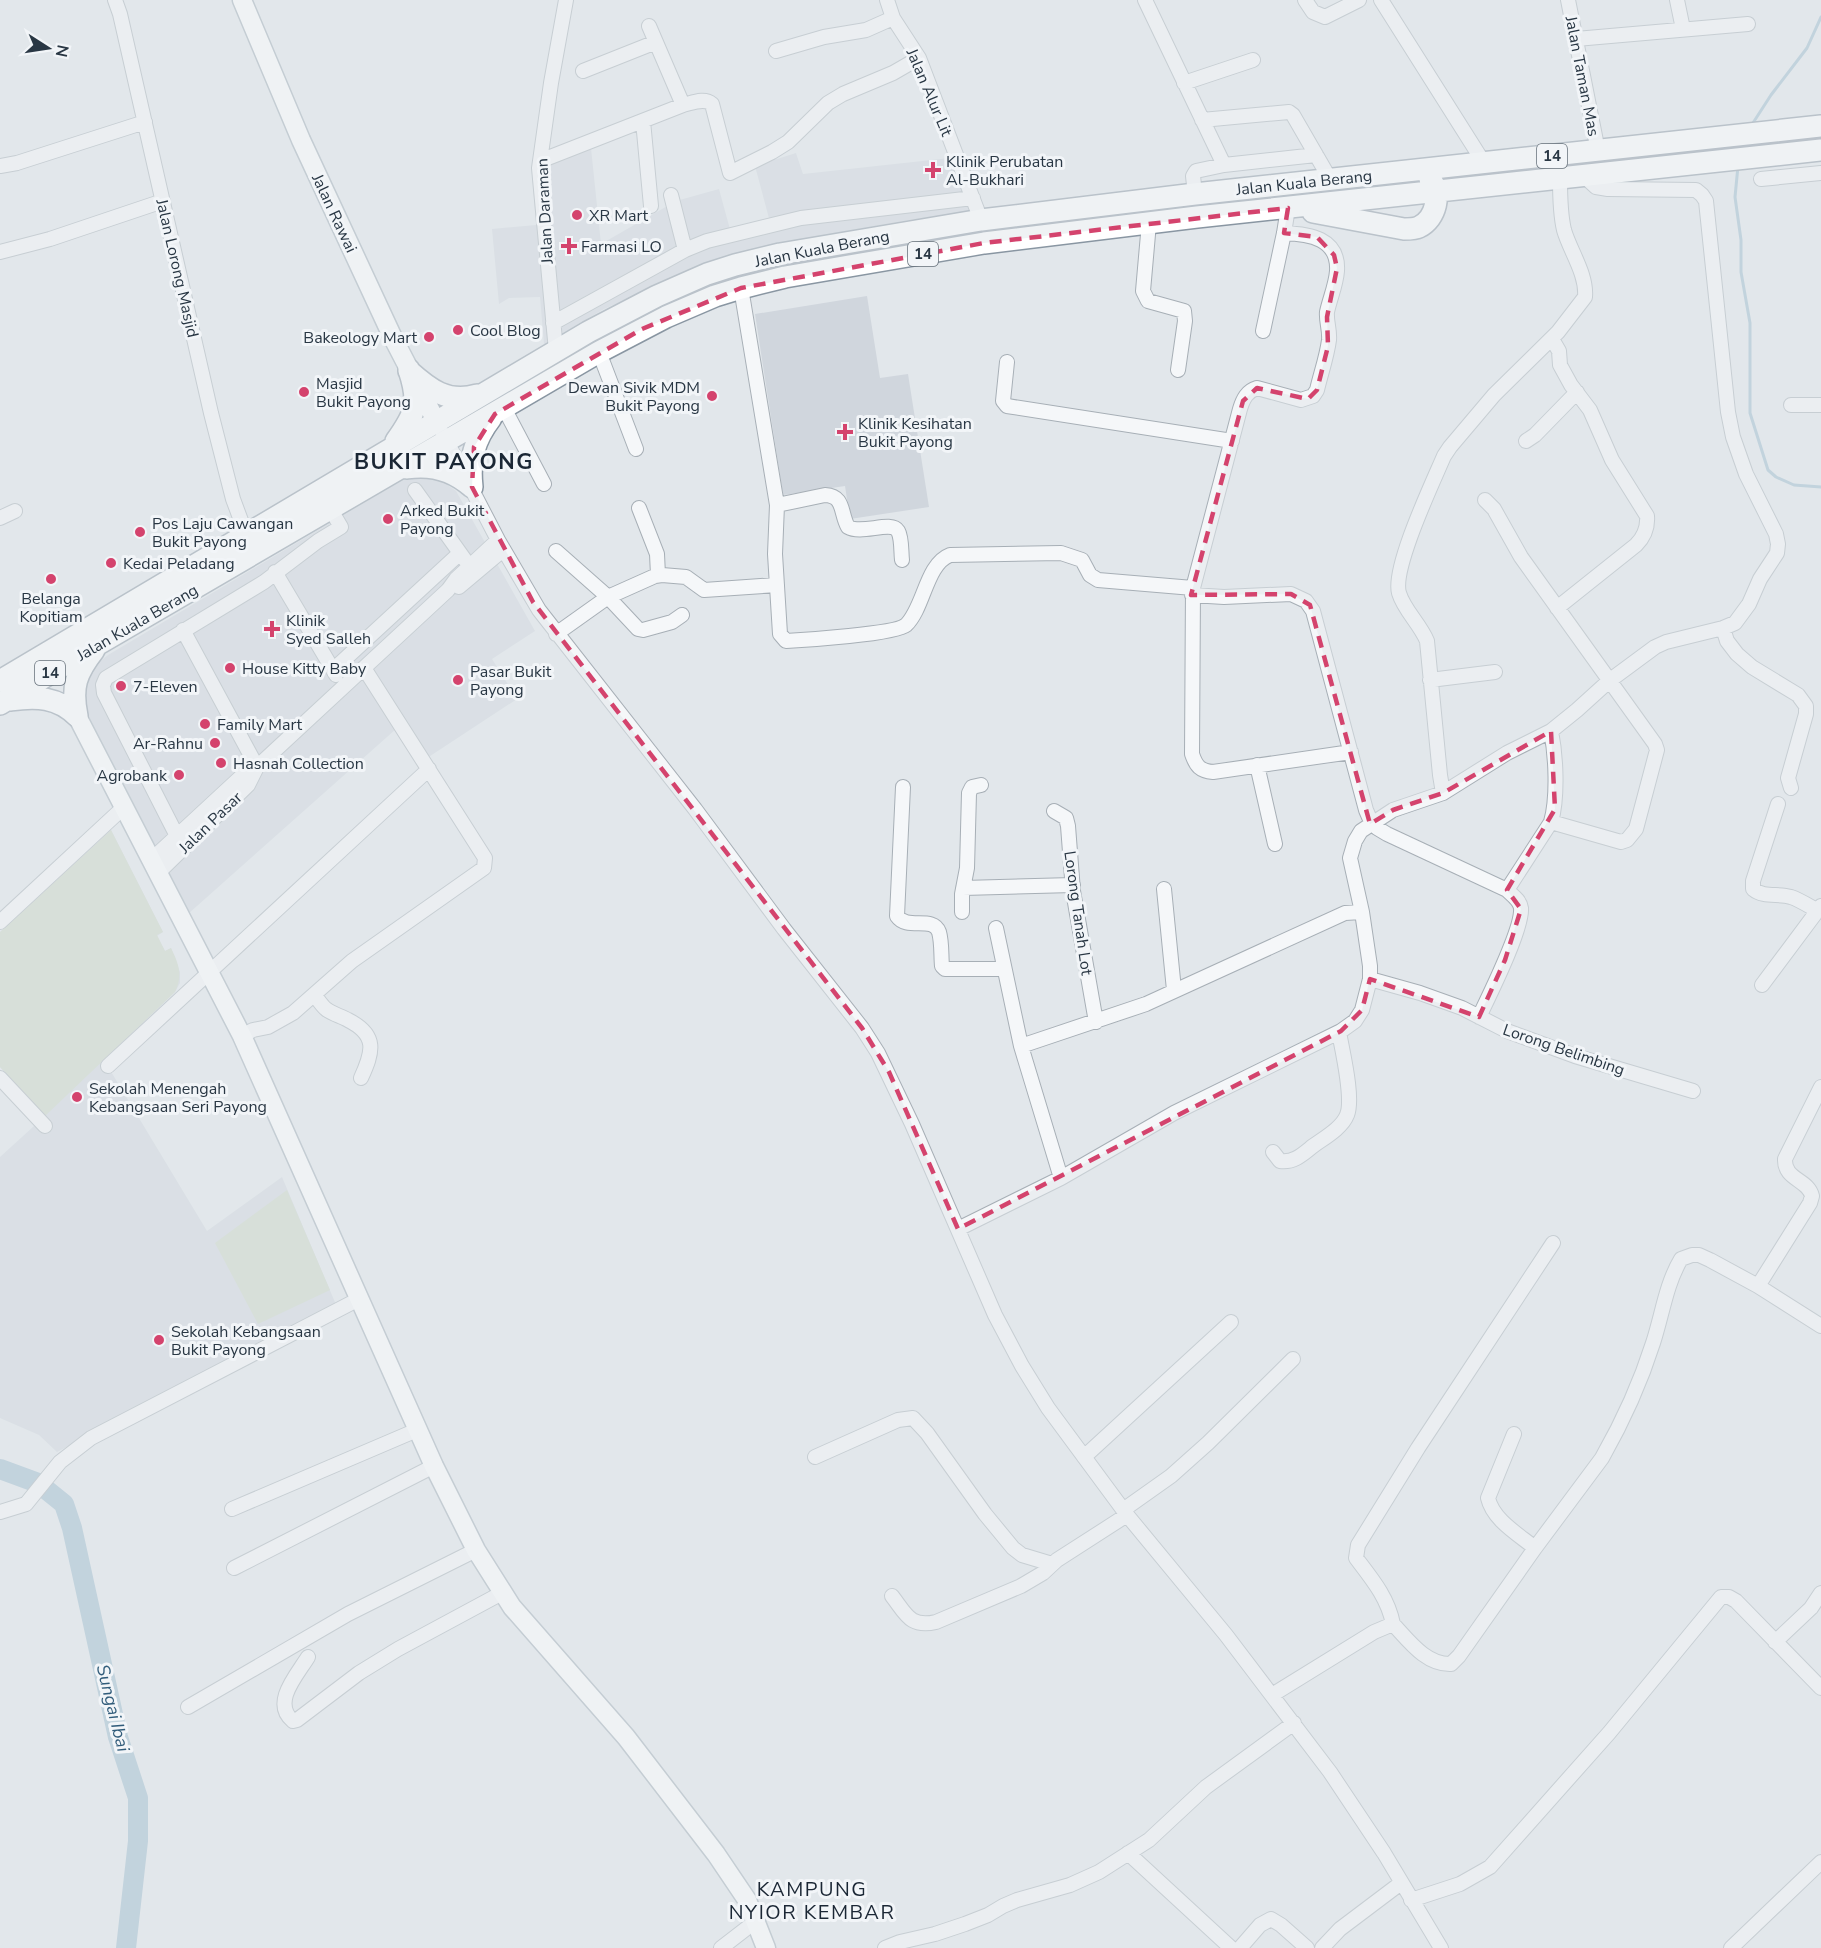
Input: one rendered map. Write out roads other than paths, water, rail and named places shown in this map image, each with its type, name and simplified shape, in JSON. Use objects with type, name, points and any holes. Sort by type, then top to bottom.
[{"type":"highway","name":"Jalan Kuala Berang","points":[[0,681],[483,393],[632,308],[707,274],[780,254],[981,220],[1329,179],[1598,152],[1821,126]]},
{"type":"highway","name":"Jalan Kuala Berang","points":[[2,703],[100,643],[599,352],[666,317],[715,296],[741,288],[785,277],[984,243],[1289,207],[1821,150]]},
{"type":"highway","points":[[1289,207],[1404,229],[1417,228],[1433,214],[1436,203],[1434,183],[1428,176],[1419,173],[1398,172]]},
{"type":"highway","points":[[409,370],[441,395],[467,398],[483,393]]},
{"type":"highway","points":[[391,448],[407,426],[413,412],[415,389],[409,370]]},
{"type":"highway","points":[[472,487],[470,470],[474,447],[482,431],[499,411]]},
{"type":"highway","points":[[403,468],[434,466],[455,474],[472,487]]},
{"type":"highway","points":[[77,716],[74,698],[76,681],[81,668],[100,643]]},
{"type":"highway","points":[[2,703],[28,697],[51,699],[69,707],[77,716]]},
{"type":"main road","name":"Jalan Rawai","points":[[242,0],[301,140],[409,370],[436,421]]},
{"type":"main road","points":[[77,716],[242,1036],[417,1430],[476,1550],[502,1593],[529,1628],[626,1737],[739,1887],[766,1948]]},
{"type":"street","name":"Jalan Lorong Masjid","points":[[115,0],[211,413],[233,499],[246,534]]},
{"type":"street","name":"Jalan Daraman","points":[[556,351],[540,161],[566,0]]},
{"type":"street","name":"Jalan Alur Lit","points":[[887,0],[893,18],[919,58],[981,220]]},
{"type":"street","points":[[1145,0],[1224,165]]},
{"type":"street","points":[[1305,0],[1313,12],[1324,16],[1359,0]]},
{"type":"street","points":[[1381,0],[1484,163]]},
{"type":"street","name":"Jalan Taman Mas","points":[[1568,0],[1598,152]]},
{"type":"street","points":[[1677,0],[1683,29]]},
{"type":"street","points":[[776,51],[824,37],[866,30],[893,18]]},
{"type":"street","points":[[1576,39],[1748,24]]},
{"type":"street","points":[[650,26],[683,105]]},
{"type":"street","points":[[583,71],[656,42]]},
{"type":"street","points":[[540,161],[683,105],[704,100],[712,104],[730,173],[788,142],[828,103],[843,94],[893,73],[919,58]]},
{"type":"street","points":[[1184,83],[1253,60]]},
{"type":"street","points":[[1202,120],[1289,112],[1293,115],[1329,179]]},
{"type":"street","points":[[643,121],[651,206]]},
{"type":"street","points":[[0,166],[17,163],[145,122]]},
{"type":"street","points":[[1195,194],[1193,173],[1196,171],[1224,165],[1316,155]]},
{"type":"street","points":[[1761,179],[1821,173]]},
{"type":"street","points":[[958,1229],[1061,1178],[1174,1113],[1338,1032],[1355,1021],[1362,1010],[1370,979],[1362,912],[1350,858],[1354,841],[1361,831],[1392,810],[1443,793],[1507,753],[1551,731],[1609,681],[1646,653],[1666,642],[1723,628],[1738,621],[1749,604],[1760,579],[1777,553],[1778,544],[1776,534],[1752,489],[1731,429],[1706,201],[1696,190],[1608,189],[1596,187],[1584,177]]},
{"type":"street","points":[[1443,793],[1427,641],[1399,594],[1397,578],[1415,523],[1450,447],[1494,395],[1552,339],[1585,297],[1586,290],[1564,228],[1560,202],[1560,179]]},
{"type":"street","points":[[671,195],[685,250]]},
{"type":"street","points":[[553,323],[685,250],[718,238],[801,218],[972,198]]},
{"type":"street","points":[[0,252],[50,239],[163,201]]},
{"type":"street","points":[[908,206],[910,232]]},
{"type":"street","points":[[1263,331],[1289,207]]},
{"type":"street","points":[[1149,223],[1143,291],[1148,301],[1184,311],[1185,321],[1178,370]]},
{"type":"street","points":[[1284,233],[1317,237],[1327,244],[1334,255],[1337,268],[1327,317],[1329,336],[1317,390],[1313,396],[1308,399],[1294,398],[1257,388],[1251,390],[1243,401],[1193,592],[1192,754],[1195,762],[1204,771],[1213,772],[1351,752]]},
{"type":"street","points":[[741,288],[777,505],[775,554],[780,634],[786,641],[832,638],[901,628],[910,620],[940,560],[950,555],[1061,553],[1082,560],[1090,575],[1098,580],[1224,597],[1291,594],[1306,601],[1313,610],[1366,810],[1372,823],[1387,834],[1507,890],[1519,902],[1520,920],[1479,1017]]},
{"type":"street","points":[[1552,339],[1559,351],[1560,365],[1571,385],[1590,410],[1608,452],[1647,516],[1648,523],[1642,539],[1636,545],[1557,608]]},
{"type":"street","points":[[599,352],[636,448]]},
{"type":"street","points":[[1007,363],[1003,401],[1006,406],[1232,441]]},
{"type":"street","points":[[1526,441],[1535,435],[1577,392]]},
{"type":"street","points":[[1791,405],[1821,405]]},
{"type":"street","points":[[499,411],[544,484]]},
{"type":"street","points":[[436,421],[532,602],[695,809],[783,929],[862,1028],[889,1072],[981,1284],[1012,1348],[1048,1408],[1125,1512],[1226,1635],[1342,1789],[1441,1948]]},
{"type":"street","points":[[415,490],[470,567]]},
{"type":"street","points":[[777,505],[832,495],[842,506],[845,523],[853,530],[860,531],[887,526],[895,528],[898,532],[902,560]]},
{"type":"street","points":[[1485,500],[1494,509],[1521,557],[1655,744],[1657,750],[1636,829],[1628,840],[1621,842],[1551,822]]},
{"type":"street","points":[[639,508],[657,554],[658,575]]},
{"type":"street","points":[[177,836],[104,693],[103,685],[106,678],[264,582],[274,572],[341,527],[331,510]]},
{"type":"street","points":[[0,518],[15,511]]},
{"type":"street","name":"Jalan Pasar","points":[[155,866],[177,836],[244,774],[257,767],[448,591],[456,579],[501,545]]},
{"type":"street","name":"Jalan Pasar","points":[[448,591],[462,585],[501,545]]},
{"type":"street","points":[[556,551],[608,597],[638,629],[643,630],[672,622],[682,615]]},
{"type":"street","points":[[333,670],[460,553]]},
{"type":"street","points":[[274,572],[343,687]]},
{"type":"street","points":[[556,634],[608,597],[658,575],[686,577],[704,590],[777,585]]},
{"type":"street","points":[[1723,628],[1730,646],[1737,654],[1752,667],[1798,695],[1806,706],[1806,714],[1788,778],[1791,788]]},
{"type":"street","points":[[183,630],[257,767]]},
{"type":"street","points":[[242,1036],[253,1030],[268,1027],[293,1013],[352,961],[484,868],[485,858],[364,668]]},
{"type":"street","points":[[1430,680],[1495,672]]},
{"type":"street","points":[[1507,890],[1551,822],[1555,809],[1551,731]]},
{"type":"street","points":[[1257,765],[1275,843]]},
{"type":"street","name":"Jalan Pasar","points":[[155,866],[248,785],[257,767]]},
{"type":"street","points":[[108,1066],[429,769]]},
{"type":"street","points":[[962,912],[967,868],[969,793],[972,787],[981,785]]},
{"type":"street","points":[[903,787],[897,916],[907,924],[929,924],[939,931],[942,966],[945,969],[1003,969]]},
{"type":"street","points":[[1762,985],[1819,908],[1793,898],[1773,896],[1753,889],[1753,881],[1778,804]]},
{"type":"street","points":[[0,922],[124,807]]},
{"type":"street","name":"Lorong Tanah Lot","points":[[1054,810],[1066,818],[1068,826],[1073,885],[1096,1022]]},
{"type":"street","points":[[963,888],[1073,885]]},
{"type":"street","points":[[1164,889],[1174,990]]},
{"type":"street","points":[[1021,1047],[1146,1004],[1345,913],[1362,912]]},
{"type":"street","points":[[996,928],[1021,1047],[1061,1178]]},
{"type":"street","name":"Lorong Belimbing","points":[[1370,979],[1462,1008],[1520,1037],[1575,1056],[1693,1090]]},
{"type":"street","points":[[314,995],[326,1009],[365,1031],[372,1044],[361,1078]]},
{"type":"street","points":[[1273,1152],[1280,1161],[1298,1157],[1340,1125],[1347,1114],[1349,1101],[1347,1078],[1338,1032]]},
{"type":"street","points":[[0,1078],[45,1126]]},
{"type":"street","points":[[1758,1286],[1810,1203],[1812,1196],[1808,1188],[1789,1174],[1784,1165],[1821,1087]]},
{"type":"street","points":[[1553,1244],[1418,1448],[1358,1545],[1356,1558],[1383,1594],[1394,1624],[1426,1657],[1444,1664],[1451,1664],[1468,1644],[1535,1548],[1598,1464],[1620,1426],[1643,1375],[1672,1278],[1681,1259],[1692,1255],[1699,1256],[1758,1286],[1821,1326]]},
{"type":"street","points":[[0,1512],[31,1500],[53,1470],[69,1454],[91,1438],[359,1299]]},
{"type":"street","points":[[1084,1457],[1231,1322]]},
{"type":"street","points":[[892,1596],[910,1619],[925,1624],[949,1617],[1002,1595],[1043,1573],[1171,1476],[1293,1359]]},
{"type":"street","points":[[815,1457],[898,1420],[913,1418],[1013,1548],[1022,1555],[1052,1564]]},
{"type":"street","points":[[232,1509],[417,1430]]},
{"type":"street","points":[[1514,1434],[1488,1498],[1496,1514],[1535,1548]]},
{"type":"street","points":[[234,1568],[434,1466]]},
{"type":"street","points":[[188,1707],[348,1614],[476,1550]]},
{"type":"street","points":[[308,1658],[285,1694],[285,1709],[293,1721],[369,1667],[502,1593]]},
{"type":"street","points":[[1775,1642],[1811,1608],[1821,1593]]},
{"type":"street","points":[[1411,1900],[1460,1884],[1490,1867],[1609,1733],[1720,1597],[1729,1597],[1736,1601],[1821,1688]]},
{"type":"street","points":[[1272,1695],[1374,1632],[1394,1624]]},
{"type":"street","points":[[885,1948],[965,1924],[1017,1900],[1070,1885],[1099,1872],[1149,1840],[1206,1787],[1294,1724]]},
{"type":"street","points":[[1128,1853],[1231,1948]]},
{"type":"street","points":[[1731,1948],[1821,1862]]},
{"type":"street","points":[[1322,1948],[1340,1929],[1401,1883]]},
{"type":"street","points":[[1240,1948],[1260,1925],[1271,1919],[1307,1948]]},
{"type":"street","points":[[721,1948],[756,1921]]},
{"type":"waterway","points":[[1751,126],[1771,95],[1807,48],[1821,17]]},
{"type":"waterway","points":[[1738,166],[1735,197],[1741,240],[1741,272],[1750,323],[1750,413],[1768,470],[1776,477],[1794,485],[1821,487]]},
{"type":"waterway","name":"Sungai Ibai","points":[[0,1469],[38,1483],[64,1504],[72,1528],[118,1737],[138,1798],[138,1841],[126,1948]]},
{"type":"place","name":"Klinik Perubatan Al-Bukhari","points":[[933,170]]},
{"type":"place","name":"XR Mart","points":[[577,215]]},
{"type":"place","name":"Farmasi LO","points":[[569,246]]},
{"type":"place","name":"Cool Blog","points":[[458,330]]},
{"type":"place","name":"Bakeology Mart","points":[[429,337]]},
{"type":"place","name":"Masjid Bukit Payong","points":[[304,392]]},
{"type":"place","name":"Dewan Sivik MDM Bukit Payong","points":[[712,396]]},
{"type":"place","name":"Klinik Kesihatan Bukit Payong","points":[[845,432]]},
{"type":"place","name":"Arked Bukit Payong","points":[[388,519]]},
{"type":"place","name":"Pos Laju Cawangan Bukit Payong","points":[[140,532]]},
{"type":"place","name":"Kedai Peladang","points":[[111,563]]},
{"type":"place","name":"Belanga Kopitiam","points":[[51,579]]},
{"type":"place","name":"Klinik Syed Salleh","points":[[272,629]]},
{"type":"place","name":"House Kitty Baby","points":[[230,668]]},
{"type":"place","name":"Pasar Bukit Payong","points":[[458,680]]},
{"type":"place","name":"7-Eleven","points":[[121,686]]},
{"type":"place","name":"Family Mart","points":[[205,724]]},
{"type":"place","name":"Ar-Rahnu","points":[[215,743]]},
{"type":"place","name":"Hasnah Collection","points":[[221,763]]},
{"type":"place","name":"Agrobank","points":[[179,775]]},
{"type":"place","name":"Sekolah Menengah Kebangsaan Seri Payong","points":[[77,1097]]},
{"type":"place","name":"Sekolah Kebangsaan Bukit Payong","points":[[159,1340]]},
{"type":"district","name":"BUKIT PAYONG","points":[[444,461]]},
{"type":"district","name":"KAMPUNG NYIOR KEMBAR","points":[[812,1900]]}]
